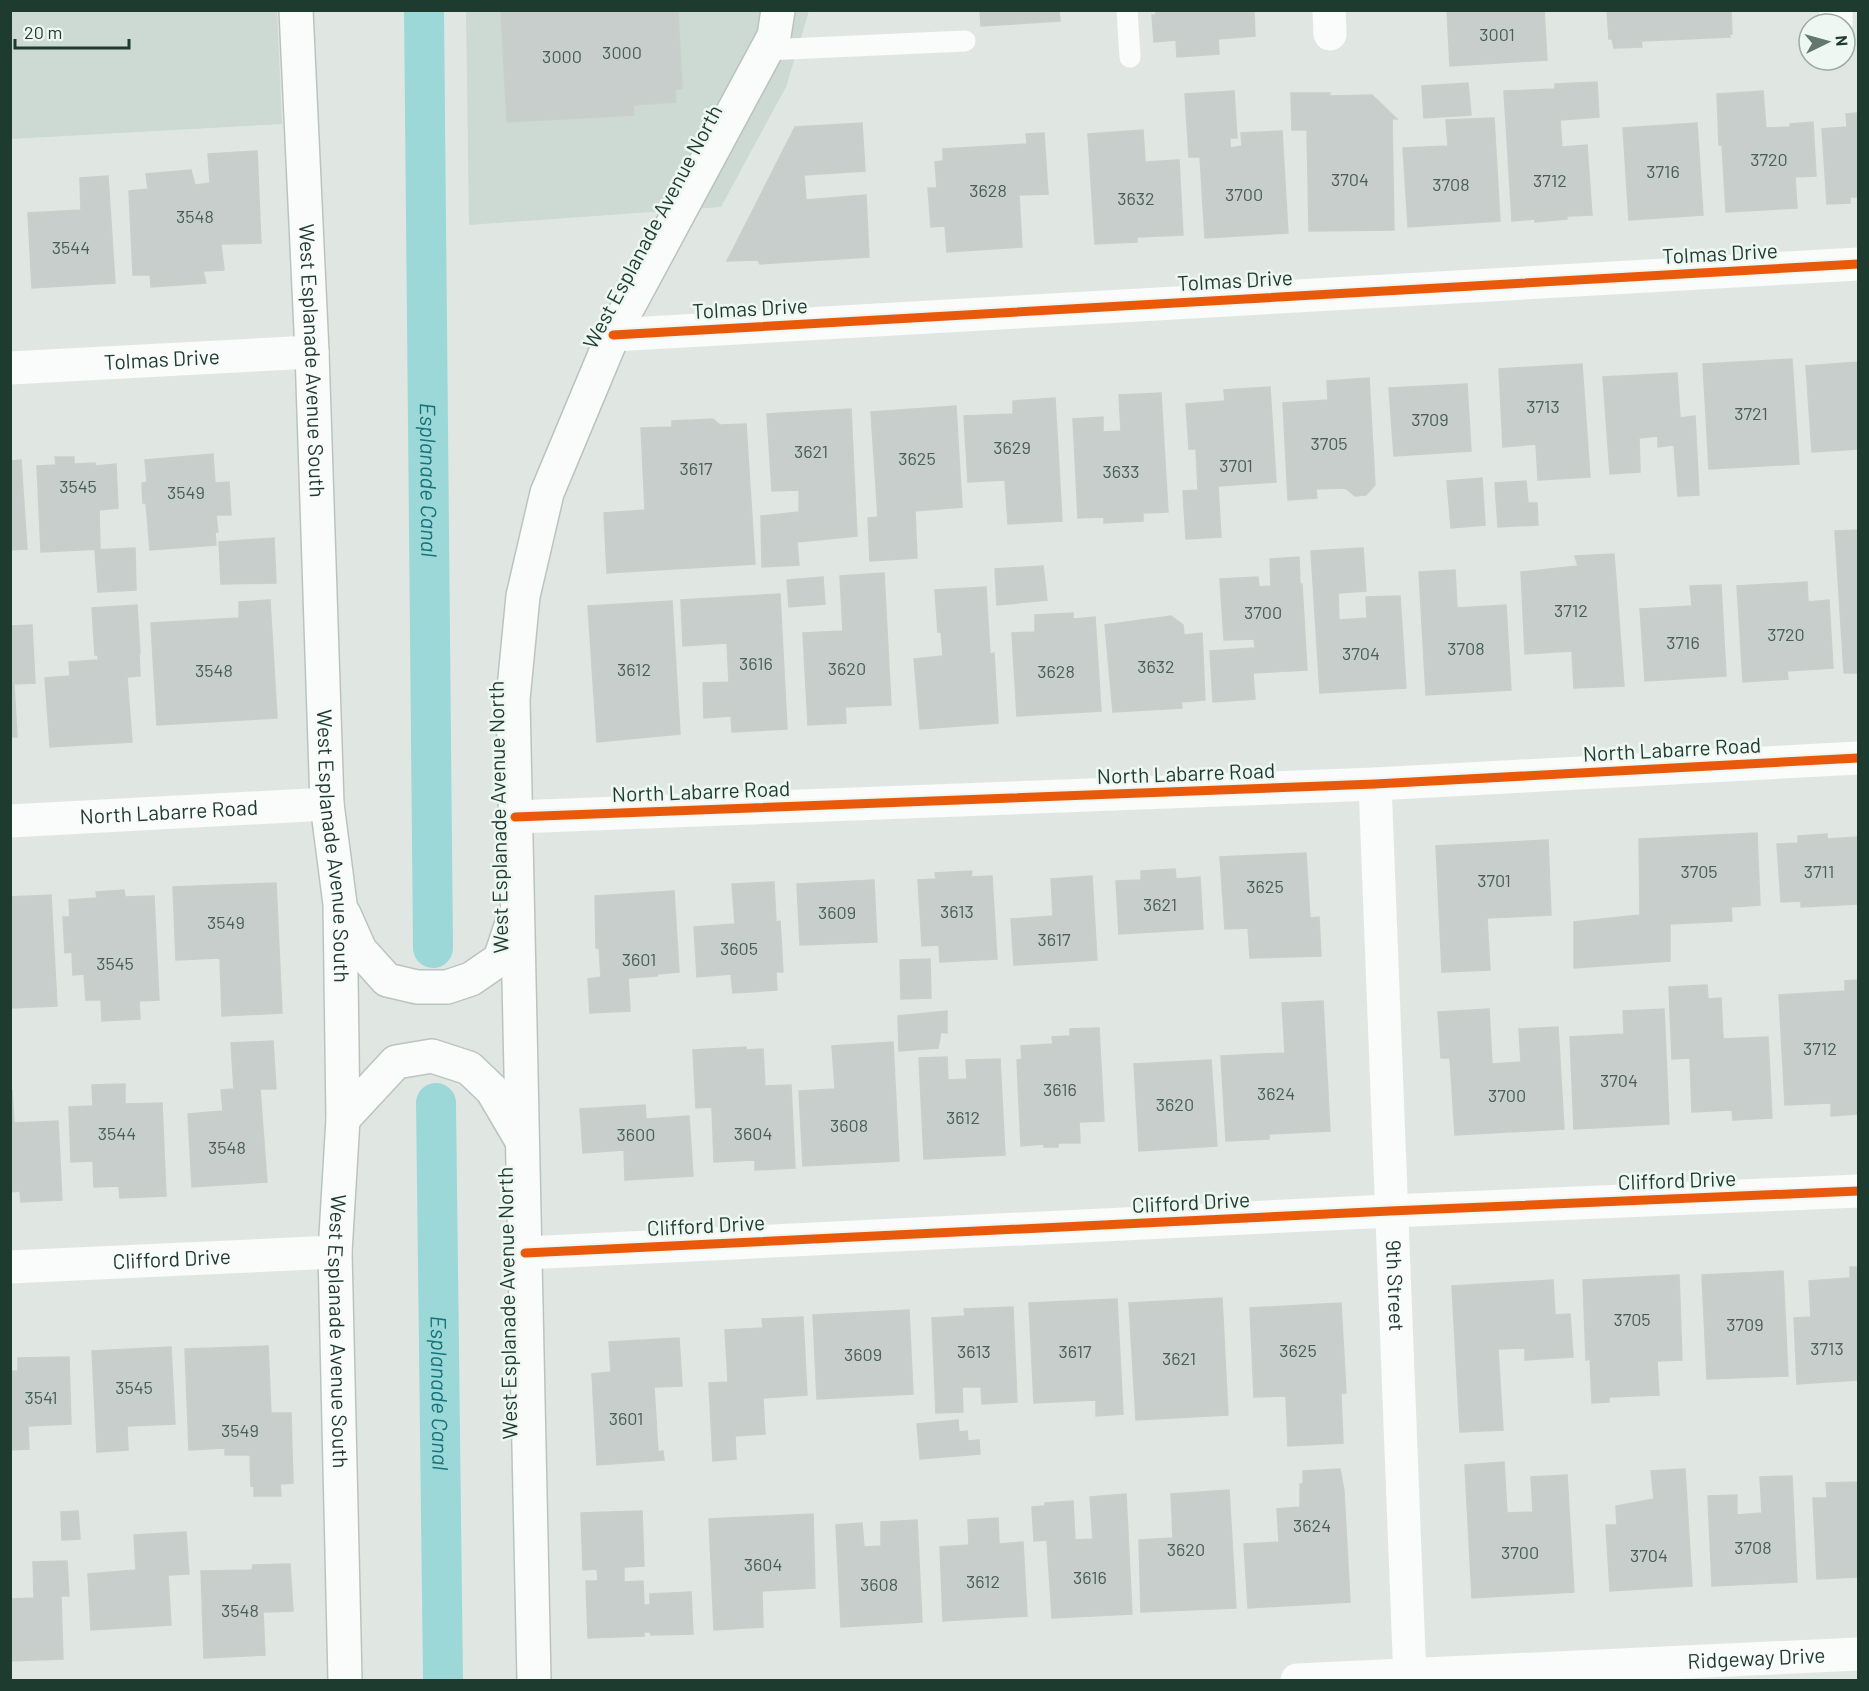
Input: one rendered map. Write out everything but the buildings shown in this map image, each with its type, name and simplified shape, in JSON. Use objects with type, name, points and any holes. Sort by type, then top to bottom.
[{"type":"street","name":"West Esplanade Avenue South","points":[[296,10],[312,352],[327,804],[340,904],[343,1119],[334,1252],[345,1680]]},
{"type":"street","name":"West Esplanade Avenue North","points":[[534,1680],[513,699],[523,596],[547,493],[613,335],[774,36],[778,10]]},
{"type":"street","name":"Tolmas Drive","points":[[613,335],[1858,264]]},
{"type":"street","name":"Tolmas Drive","points":[[10,368],[312,352]]},
{"type":"street","name":"North Labarre Road","points":[[515,817],[1375,784],[1858,758]]},
{"type":"street","name":"9th Street","points":[[1375,784],[1409,1678]]},
{"type":"street","name":"North Labarre Road","points":[[10,821],[327,804]]},
{"type":"street","points":[[340,904],[360,950],[387,980],[417,987],[447,987],[471,979],[500,959],[517,906]]},
{"type":"street","points":[[343,1119],[396,1062],[432,1056],[469,1068],[492,1090],[523,1143]]},
{"type":"street","name":"Clifford Drive","points":[[525,1253],[1858,1191]]},
{"type":"street","name":"Clifford Drive","points":[[10,1267],[334,1252]]},
{"type":"street","name":"Ridgeway Drive","points":[[1297,1680],[1409,1678],[1858,1654]]},
{"type":"lane","points":[[1127,10],[1130,57]]},
{"type":"lane","points":[[766,50],[965,41]]},
{"type":"shaded area","points":[[11,10],[277,11],[282,124],[11,139]]},
{"type":"shaded area","points":[[466,11],[809,11],[786,87],[721,207],[469,225]]},
{"type":"waterway","name":"Esplanade Canal","points":[[424,10],[433,948]]},
{"type":"waterway","name":"Esplanade Canal","points":[[436,1103],[443,1680]]},
{"type":"cycle path","points":[[613,335],[1858,264]]},
{"type":"cycle path","points":[[515,817],[1375,784],[1858,758]]},
{"type":"cycle path","points":[[525,1253],[1858,1191]]}]
